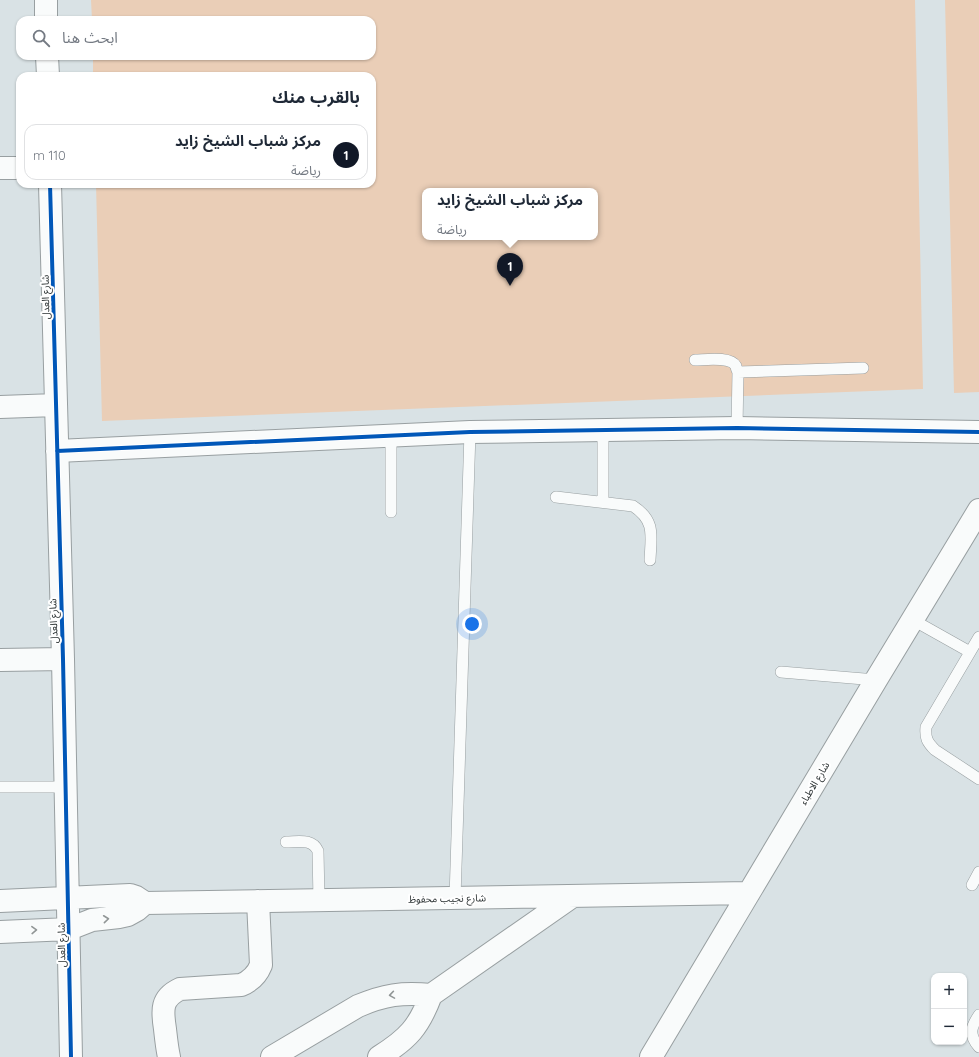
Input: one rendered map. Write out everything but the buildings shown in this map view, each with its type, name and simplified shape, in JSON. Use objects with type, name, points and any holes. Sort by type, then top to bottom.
[{"type":"street","points":[[46,0],[46,16]]},
{"type":"street","points":[[47,60],[48,72]]},
{"type":"street","points":[[0,168],[16,168]]},
{"type":"street","name":"شارع العدل","points":[[50,188],[63,658],[71,1057]]},
{"type":"street","points":[[0,407],[56,405]]},
{"type":"street","points":[[57,451],[470,432],[737,428],[979,432]]},
{"type":"street","name":"شارع الاطباء","points":[[653,1056],[876,680],[979,510]]},
{"type":"street","points":[[0,660],[63,658]]},
{"type":"street","name":"شارع نجيب محفوظ","points":[[0,901],[130,895],[145,903],[749,893]]},
{"type":"street","points":[[379,1057],[400,1043],[410,1033],[426,1009],[431,995],[573,896]]},
{"type":"street","points":[[169,1057],[163,1011],[166,999],[172,993],[180,989],[241,985],[253,979],[258,973],[261,965],[258,901]]},
{"type":"street","points":[[0,932],[69,929],[92,920],[119,917],[128,914],[137,910],[145,903]]},
{"type":"street","points":[[272,1057],[358,1006],[371,1000],[401,994],[431,995]]},
{"type":"lane","points":[[695,360],[726,360],[732,362],[736,366],[738,372],[737,428]]},
{"type":"lane","points":[[738,372],[863,368]]},
{"type":"lane","points":[[603,430],[603,502]]},
{"type":"lane","points":[[455,898],[470,432]]},
{"type":"lane","points":[[391,436],[391,512]]},
{"type":"lane","points":[[556,497],[633,506],[641,511],[651,527],[650,560]]},
{"type":"lane","points":[[913,620],[970,652]]},
{"type":"lane","points":[[979,637],[926,727],[925,736],[928,744],[935,750],[979,779]]},
{"type":"lane","points":[[781,672],[876,680]]},
{"type":"lane","points":[[0,787],[65,787]]},
{"type":"lane","points":[[286,842],[306,842],[312,843],[316,846],[318,851],[319,900]]},
{"type":"lane","points":[[972,886],[979,872]]},
{"type":"lane","points":[[979,1014],[973,1024],[971,1032],[979,1047]]},
{"type":"shaded area","points":[[91,0],[915,0],[923,389],[102,421],[96,188],[376,188],[376,72],[93,72],[93,60],[376,60],[376,16],[92,16]]},
{"type":"shaded area","points":[[945,0],[979,0],[979,392],[954,393]]},
{"type":"cycle path","points":[[50,188],[63,659],[71,1057]]},
{"type":"cycle path","points":[[57,451],[470,432],[737,428],[979,432]]},
{"type":"place","name":"مركز شباب الشيخ زايد","points":[[510,286]]}]
